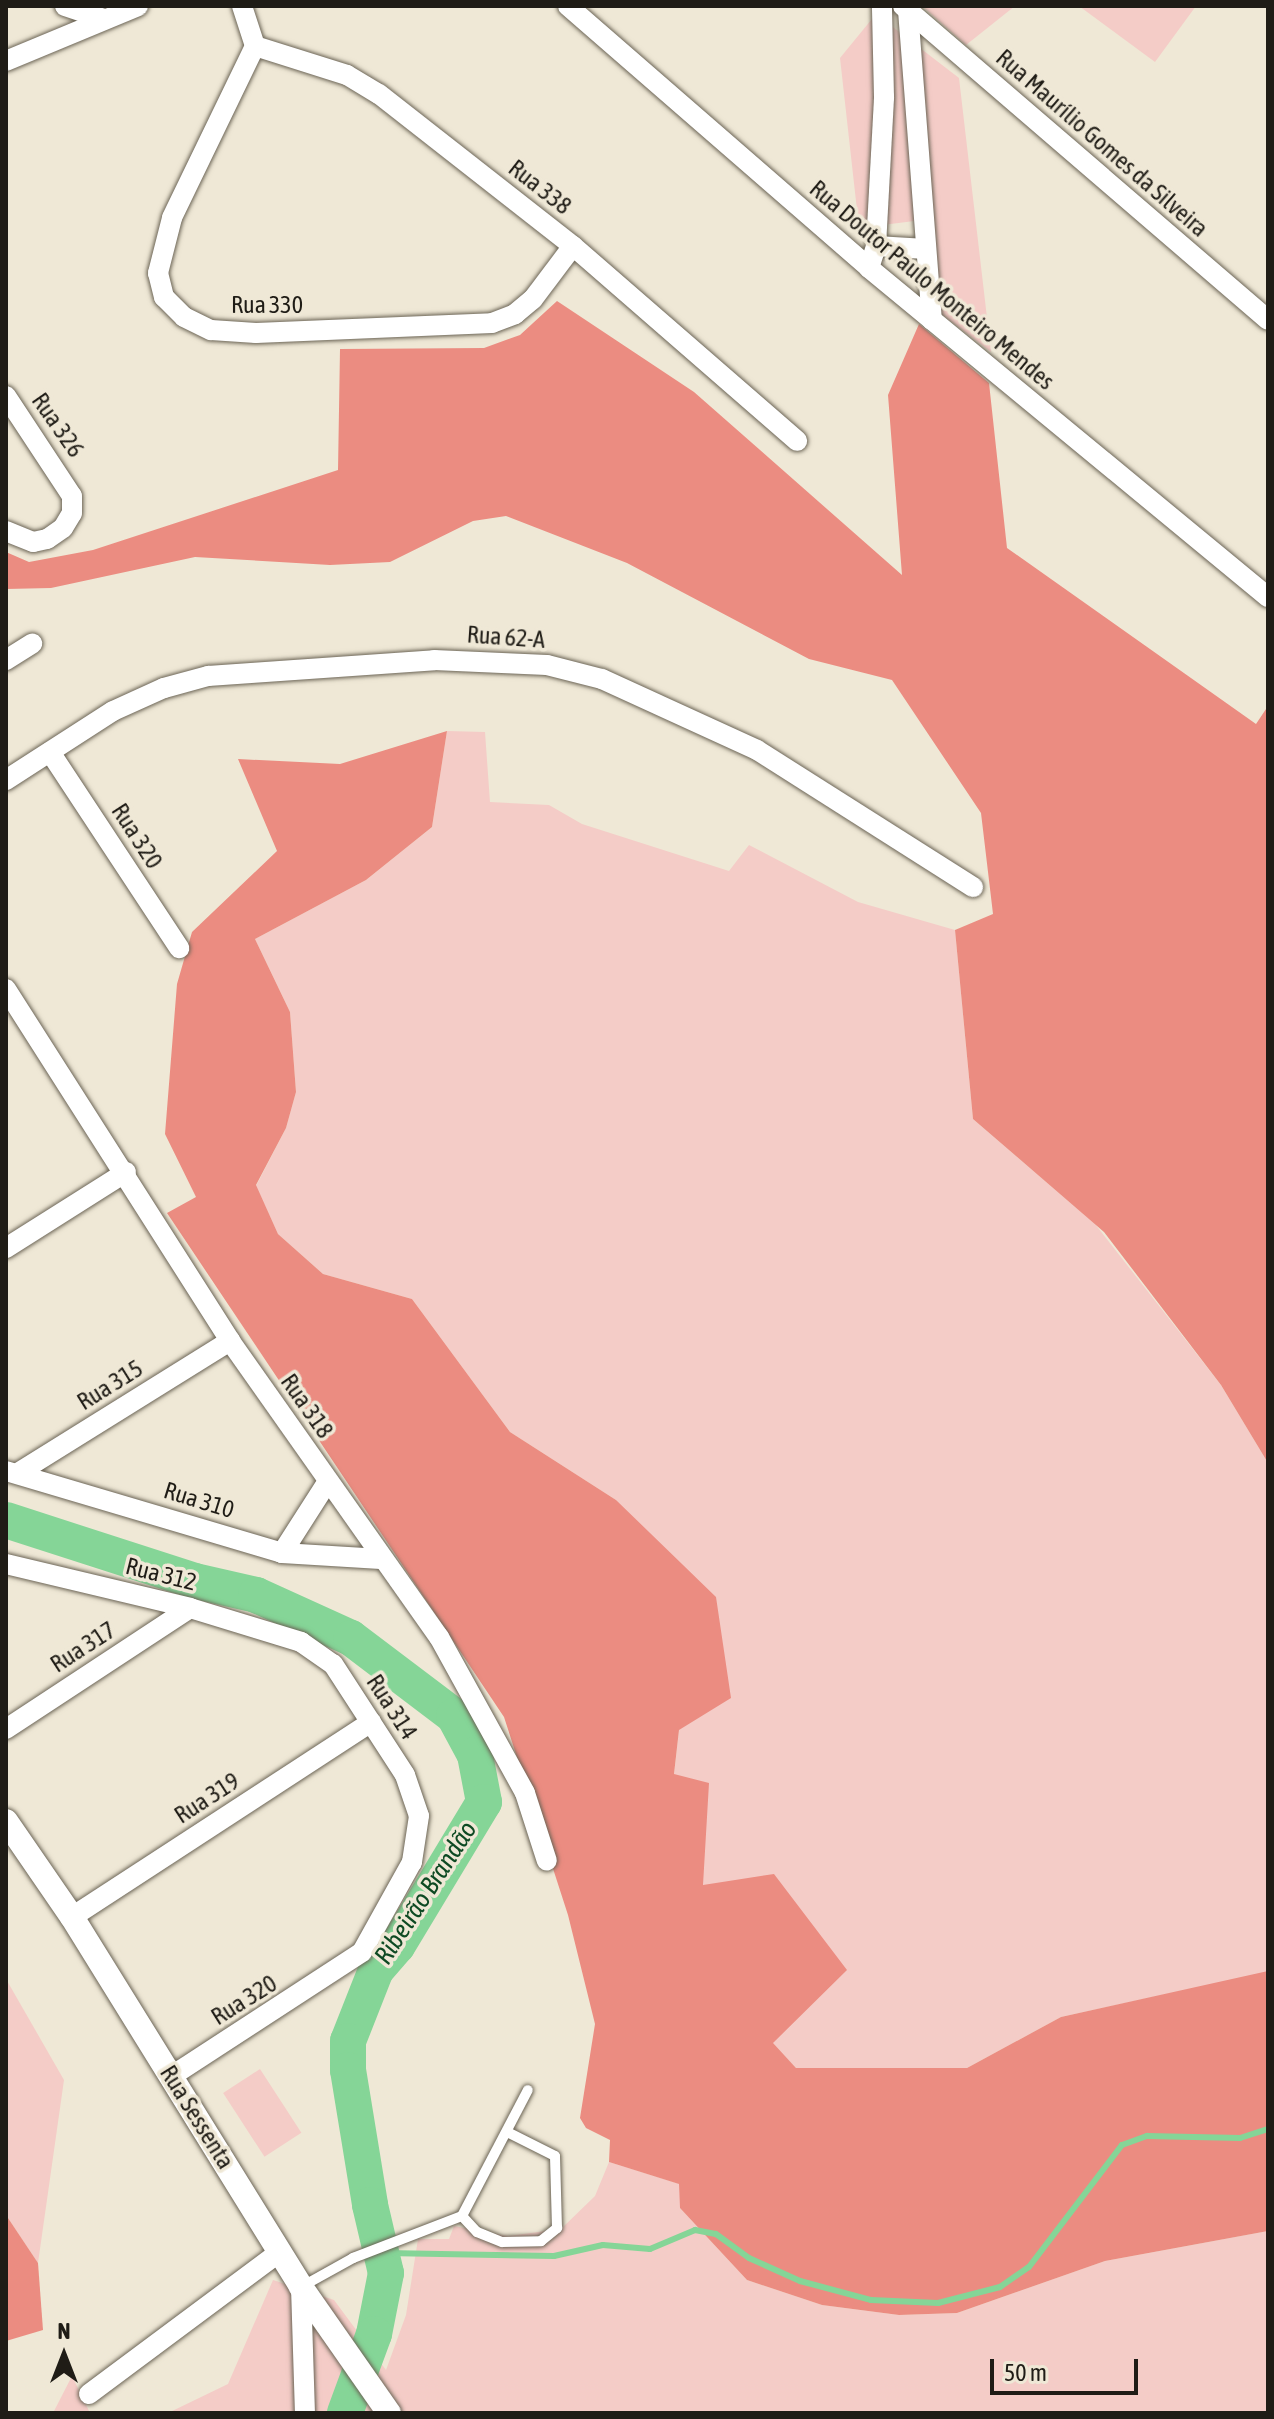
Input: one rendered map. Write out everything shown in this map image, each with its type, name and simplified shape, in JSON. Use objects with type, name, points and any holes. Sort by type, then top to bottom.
[{"type":"street","points":[[65,6],[104,19]]},
{"type":"street","points":[[6,61],[138,6]]},
{"type":"street","points":[[242,6],[255,46]]},
{"type":"street","name":"Rua Doutor Paulo Monteiro Mendes","points":[[568,6],[869,268],[1268,597]]},
{"type":"street","points":[[869,268],[876,246],[884,97],[882,6]]},
{"type":"street","points":[[905,8],[932,320]]},
{"type":"street","name":"Rua Maurílio Gomes da Silveira","points":[[905,8],[1268,320]]},
{"type":"street","name":"Rua 338","points":[[255,46],[347,75],[379,94],[573,246],[797,441]]},
{"type":"street","name":"Rua 330","points":[[255,46],[172,218],[158,273],[164,297],[184,317],[211,330],[256,333],[492,323],[515,314],[533,299],[573,246]]},
{"type":"street","points":[[876,246],[926,249]]},
{"type":"street","name":"Rua 326","points":[[6,396],[72,496],[72,513],[63,528],[33,542],[6,531]]},
{"type":"street","points":[[6,660],[32,644]]},
{"type":"street","name":"Rua 62-A","points":[[6,780],[113,711],[164,688],[208,676],[434,660],[547,665],[602,679],[757,750],[973,887]]},
{"type":"street","name":"Rua 320","points":[[50,752],[179,948]]},
{"type":"street","name":"Rua 318","points":[[10,1003],[126,1172],[230,1341],[439,1637],[487,1717],[525,1793],[547,1861]]},
{"type":"street","points":[[6,1248],[126,1172]]},
{"type":"street","name":"Rua 315","points":[[12,1472],[230,1341]]},
{"type":"street","name":"Rua 310","points":[[12,1472],[282,1553],[381,1559]]},
{"type":"street","points":[[282,1553],[328,1481]]},
{"type":"street","name":"Rua 312","points":[[6,1564],[190,1608],[301,1642]]},
{"type":"street","name":"Rua 317","points":[[6,1729],[190,1608]]},
{"type":"street","name":"Rua 314","points":[[301,1642],[333,1664],[405,1775],[419,1816],[412,1862],[375,1934],[344,1968]]},
{"type":"street","name":"Rua 319","points":[[72,1917],[371,1722]]},
{"type":"street","name":"Rua Sessenta","points":[[6,1821],[72,1917],[301,2287],[389,2413]]},
{"type":"street","name":"Rua 320","points":[[172,2076],[344,1968]]},
{"type":"street","points":[[89,2394],[281,2251]]},
{"type":"street","points":[[301,2287],[305,2413]]},
{"type":"lane","points":[[301,2287],[353,2258],[462,2216],[528,2090]]},
{"type":"lane","points":[[462,2216],[477,2232],[502,2242],[541,2241],[557,2228],[555,2156],[507,2132]]},
{"type":"shaded area","points":[[922,6],[1015,6],[966,45]]},
{"type":"shaded area","points":[[1079,6],[1196,6],[1155,62]]},
{"type":"shaded area","points":[[876,14],[959,78],[991,352],[936,310],[930,219],[859,228],[840,58]]},
{"type":"shaded area","points":[[557,301],[694,392],[902,575],[888,395],[919,324],[989,383],[1007,548],[1256,724],[1268,706],[1268,1463],[1221,1385],[1104,1232],[973,1119],[955,930],[993,914],[981,813],[892,680],[809,659],[627,563],[506,516],[473,521],[390,562],[330,565],[195,557],[51,588],[6,589],[6,552],[29,562],[93,550],[338,470],[340,349],[484,348],[520,335]]},
{"type":"shaded area","points":[[447,731],[485,732],[490,802],[549,805],[582,824],[729,871],[749,845],[858,902],[955,930],[973,1119],[1095,1224],[1221,1385],[1268,1463],[1268,1972],[1061,2017],[967,2068],[796,2068],[773,2044],[703,1886],[674,1775],[679,1730],[616,1500],[510,1432],[412,1299],[323,1274],[278,1234],[256,1186],[286,1128],[296,1092],[290,1012],[255,939],[366,880],[432,827]]},
{"type":"shaded area","points":[[447,731],[432,827],[366,880],[255,939],[290,1012],[296,1092],[286,1128],[256,1185],[278,1234],[323,1274],[412,1299],[510,1432],[616,1500],[716,1597],[731,1698],[679,1730],[674,1774],[709,1783],[703,1885],[774,1874],[847,1970],[773,2043],[796,2068],[967,2068],[1061,2017],[1268,1971],[1268,2231],[1105,2261],[957,2313],[899,2315],[822,2305],[747,2280],[680,2208],[679,2184],[609,2162],[610,2140],[586,2128],[580,2118],[595,2024],[568,1915],[504,1717],[167,1213],[196,1197],[165,1134],[177,984],[192,932],[277,851],[238,759],[340,764]]},
{"type":"shaded area","points":[[6,1979],[64,2080],[38,2263],[6,2215]]},
{"type":"shaded area","points":[[260,2069],[301,2133],[264,2157],[223,2093]]},
{"type":"shaded area","points":[[609,2162],[680,2184],[680,2208],[747,2280],[822,2305],[899,2315],[957,2313],[1105,2261],[1268,2231],[1268,2413],[168,2413],[228,2384],[273,2280],[334,2300],[386,2370],[406,2315],[418,2239],[449,2239],[454,2226],[508,2236],[561,2229],[595,2196]]},
{"type":"shaded area","points":[[6,2215],[38,2263],[43,2330],[6,2341]]},
{"type":"shaded area","points":[[72,2376],[90,2413],[53,2413]]},
{"type":"waterway","name":"Ribeirão Brandão","points":[[6,1520],[195,1581],[256,1595],[351,1638],[454,1716],[475,1755],[484,1802],[397,1946],[376,1970],[348,2041],[348,2070],[370,2205],[386,2273],[374,2334],[345,2413]]},
{"type":"waterway","points":[[385,2253],[554,2256],[603,2245],[650,2249],[695,2230],[716,2234],[749,2258],[800,2281],[871,2300],[938,2303],[1000,2287],[1029,2267],[1122,2145],[1147,2136],[1240,2138],[1268,2129]]}]
